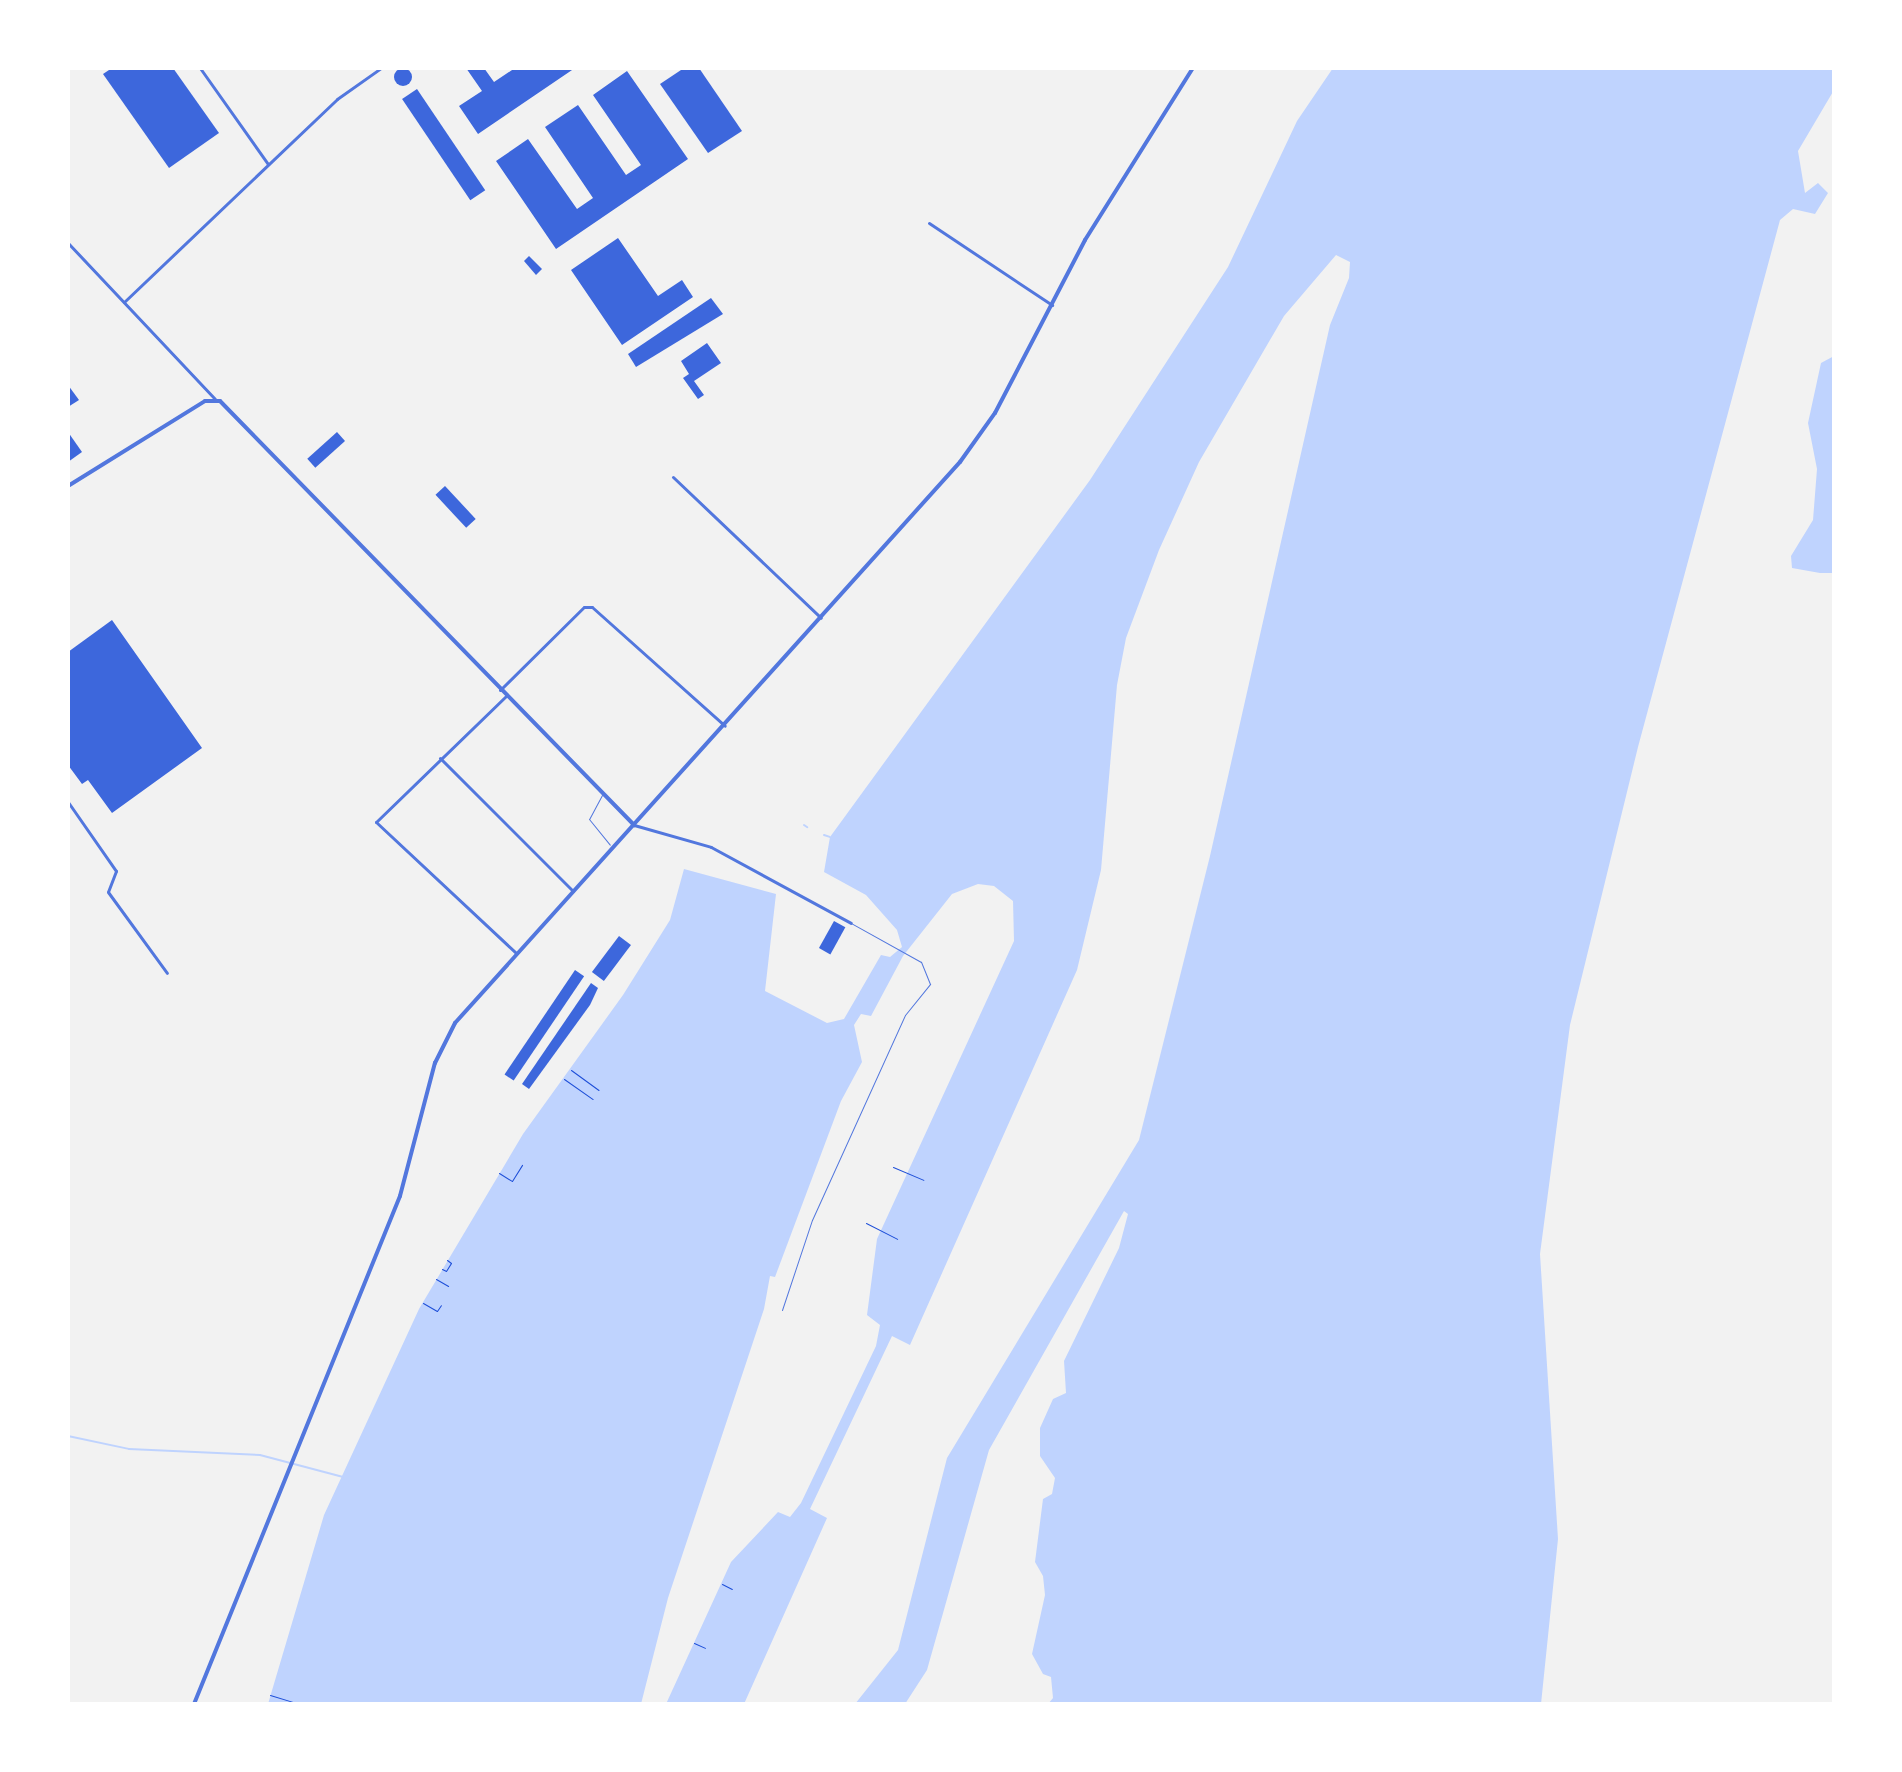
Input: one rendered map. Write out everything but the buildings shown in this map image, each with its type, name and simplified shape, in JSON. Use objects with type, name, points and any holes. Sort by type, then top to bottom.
[{"type":"street","points":[[200,68],[268,164]]},
{"type":"street","points":[[124,302],[337,99],[381,68]]},
{"type":"street","points":[[194,1704],[301,1450],[400,1196],[441,1049],[464,1010],[725,726],[978,438],[1085,240],[1193,68]]},
{"type":"street","points":[[929,223],[1052,305]]},
{"type":"street","points":[[68,243],[215,399],[634,825],[711,847],[851,923]]},
{"type":"street","points":[[68,486],[215,399]]},
{"type":"street","points":[[673,477],[821,618]]},
{"type":"street","points":[[500,690],[584,607],[592,607],[725,726]]},
{"type":"street","points":[[506,696],[439,757],[376,822],[516,953]]},
{"type":"street","points":[[439,757],[573,891]]},
{"type":"street","points":[[68,802],[116,871],[108,892],[167,973]]},
{"type":"lane","points":[[602,795],[589,819],[613,849]]},
{"type":"lane","points":[[782,1310],[812,1220],[905,1015],[929,988],[925,966],[851,923]]},
{"type":"path","points":[[571,1070],[599,1090]]},
{"type":"path","points":[[564,1079],[593,1099]]},
{"type":"path","points":[[499,1173],[512,1181],[522,1165]]},
{"type":"path","points":[[893,1167],[923,1180]]},
{"type":"path","points":[[866,1223],[897,1239]]},
{"type":"path","points":[[442,1269],[446,1271],[451,1263],[447,1260]]},
{"type":"path","points":[[436,1279],[448,1286]]},
{"type":"path","points":[[423,1303],[437,1311],[441,1305]]},
{"type":"path","points":[[722,1584],[732,1589]]},
{"type":"path","points":[[694,1643],[705,1648]]},
{"type":"path","points":[[270,1695],[297,1702]]},
{"type":"water","points":[[1333,68],[1834,68],[1834,90],[1798,151],[1805,193],[1818,183],[1828,193],[1815,214],[1793,209],[1780,220],[1638,747],[1570,1025],[1540,1254],[1558,1539],[1541,1704],[1048,1704],[1053,1698],[1051,1677],[1043,1674],[1032,1654],[1045,1595],[1043,1576],[1035,1562],[1043,1499],[1052,1494],[1055,1478],[1040,1456],[1040,1428],[1053,1399],[1066,1393],[1064,1361],[1119,1248],[1128,1214],[1124,1211],[989,1450],[927,1670],[905,1704],[855,1704],[898,1650],[947,1458],[1139,1140],[1210,856],[1330,325],[1349,278],[1350,262],[1336,255],[1284,316],[1199,462],[1159,550],[1126,638],[1117,685],[1101,870],[1077,970],[910,1345],[892,1336],[810,1509],[827,1518],[744,1704],[666,1704],[731,1562],[778,1512],[790,1517],[801,1503],[876,1346],[880,1325],[867,1315],[877,1239],[1014,941],[1013,901],[994,886],[978,884],[952,894],[903,956],[871,1016],[861,1014],[854,1025],[862,1062],[841,1101],[775,1277],[770,1276],[764,1309],[668,1598],[641,1704],[268,1704],[324,1515],[419,1309],[523,1134],[623,995],[670,920],[684,869],[776,894],[765,991],[827,1023],[844,1019],[881,955],[890,957],[902,947],[897,930],[866,895],[824,872],[830,837],[1090,480],[1228,267],[1297,121]]},
{"type":"water","points":[[1834,356],[1834,573],[1820,573],[1792,568],[1791,556],[1813,520],[1817,469],[1808,423],[1821,363]]},
{"type":"waterway","points":[[824,835],[830,837]]},
{"type":"waterway","points":[[68,1436],[129,1449],[260,1455],[343,1477]]}]
